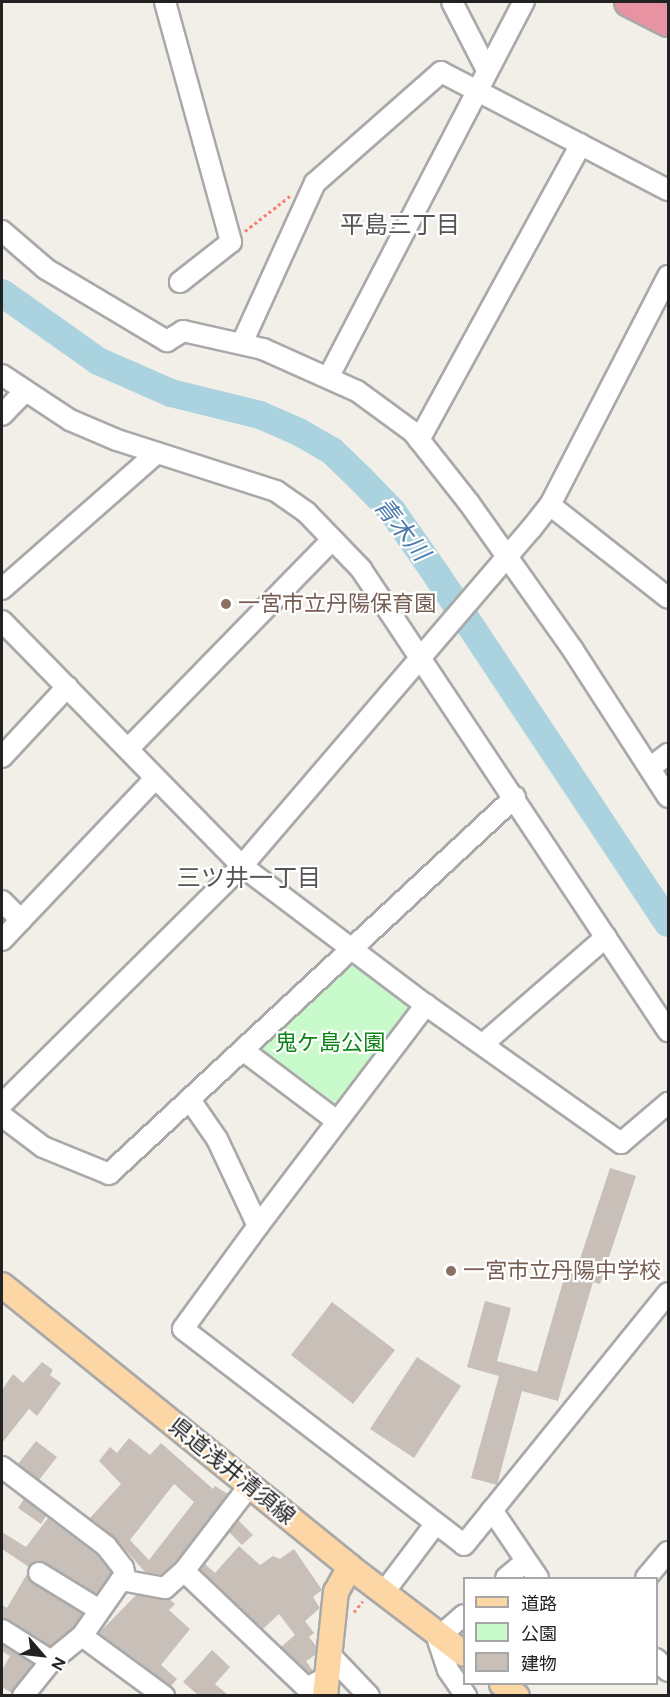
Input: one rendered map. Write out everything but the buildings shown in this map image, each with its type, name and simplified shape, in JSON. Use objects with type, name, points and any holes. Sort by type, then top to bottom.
[{"type":"highway","points":[[629,2],[669,22]]},
{"type":"main road","name":"県道浅井清須線","points":[[2,1285],[350,1567],[463,1652]]},
{"type":"main road","points":[[317,1682],[336,1592],[350,1567]]},
{"type":"main road","points":[[504,1685],[517,1695]]},
{"type":"street","points":[[165,2],[231,242],[180,282]]},
{"type":"street","points":[[452,2],[487,70]]},
{"type":"street","points":[[329,376],[476,90],[524,2]]},
{"type":"street","points":[[242,343],[315,183],[441,72],[669,190]]},
{"type":"street","points":[[419,440],[581,144]]},
{"type":"street","points":[[2,231],[46,269],[167,341],[183,331],[242,343],[329,376],[357,391],[419,440],[469,503],[501,564],[573,650],[669,797]]},
{"type":"street","points":[[2,1104],[242,866],[550,505],[669,276]]},
{"type":"street","points":[[2,375],[24,392],[70,420],[157,453],[276,490],[333,539],[428,650],[515,797],[669,1031]]},
{"type":"street","points":[[2,415],[24,392]]},
{"type":"street","points":[[2,590],[157,453]]},
{"type":"street","points":[[550,505],[668,595]]},
{"type":"street","points":[[128,749],[333,539]]},
{"type":"street","points":[[2,621],[242,866],[426,1005],[621,1143],[669,1103]]},
{"type":"street","points":[[2,757],[67,687]]},
{"type":"street","points":[[650,768],[669,754]]},
{"type":"street","points":[[2,940],[155,779]]},
{"type":"street","points":[[2,1116],[43,1147],[109,1174],[515,797]]},
{"type":"street","points":[[2,901],[21,920]]},
{"type":"street","points":[[483,1044],[606,937]]},
{"type":"street","points":[[426,1005],[258,1226],[183,1329],[434,1526],[464,1545],[669,1293]]},
{"type":"street","points":[[244,1050],[337,1121]]},
{"type":"street","points":[[190,1100],[217,1139],[258,1226]]},
{"type":"street","points":[[2,1467],[106,1546],[123,1568],[126,1581]]},
{"type":"street","points":[[23,1695],[51,1661],[82,1636],[115,1584],[121,1580],[165,1588],[184,1571],[250,1485]]},
{"type":"street","points":[[492,1510],[537,1577]]},
{"type":"street","points":[[384,1592],[434,1526]]},
{"type":"street","points":[[647,1577],[669,1552]]},
{"type":"street","points":[[507,1577],[525,1562]]},
{"type":"street","points":[[184,1571],[317,1682],[369,1695]]},
{"type":"street","points":[[39,1573],[98,1609]]},
{"type":"street","points":[[463,1616],[438,1633],[448,1670],[466,1695]]},
{"type":"street","points":[[2,1630],[51,1661]]},
{"type":"street","points":[[82,1636],[164,1695]]},
{"type":"street","points":[[658,1660],[669,1671]]},
{"type":"path","points":[[231,242],[299,189],[315,183]]},
{"type":"green space","name":"鬼ケ島公園","points":[[352,962],[412,1008],[338,1105],[259,1047]]},
{"type":"waterway","name":"青木川","points":[[2,293],[98,361],[171,393],[260,415],[299,432],[332,451],[392,511],[668,923]]},
{"type":"place","name":"一宮市立丹陽保育園","points":[[226,604]]},
{"type":"place","name":"一宮市立丹陽中学校","points":[[451,1271]]},
{"type":"district","name":"平島三丁目","points":[[400,225]]},
{"type":"district","name":"三ツ井一丁目","points":[[249,878]]}]
